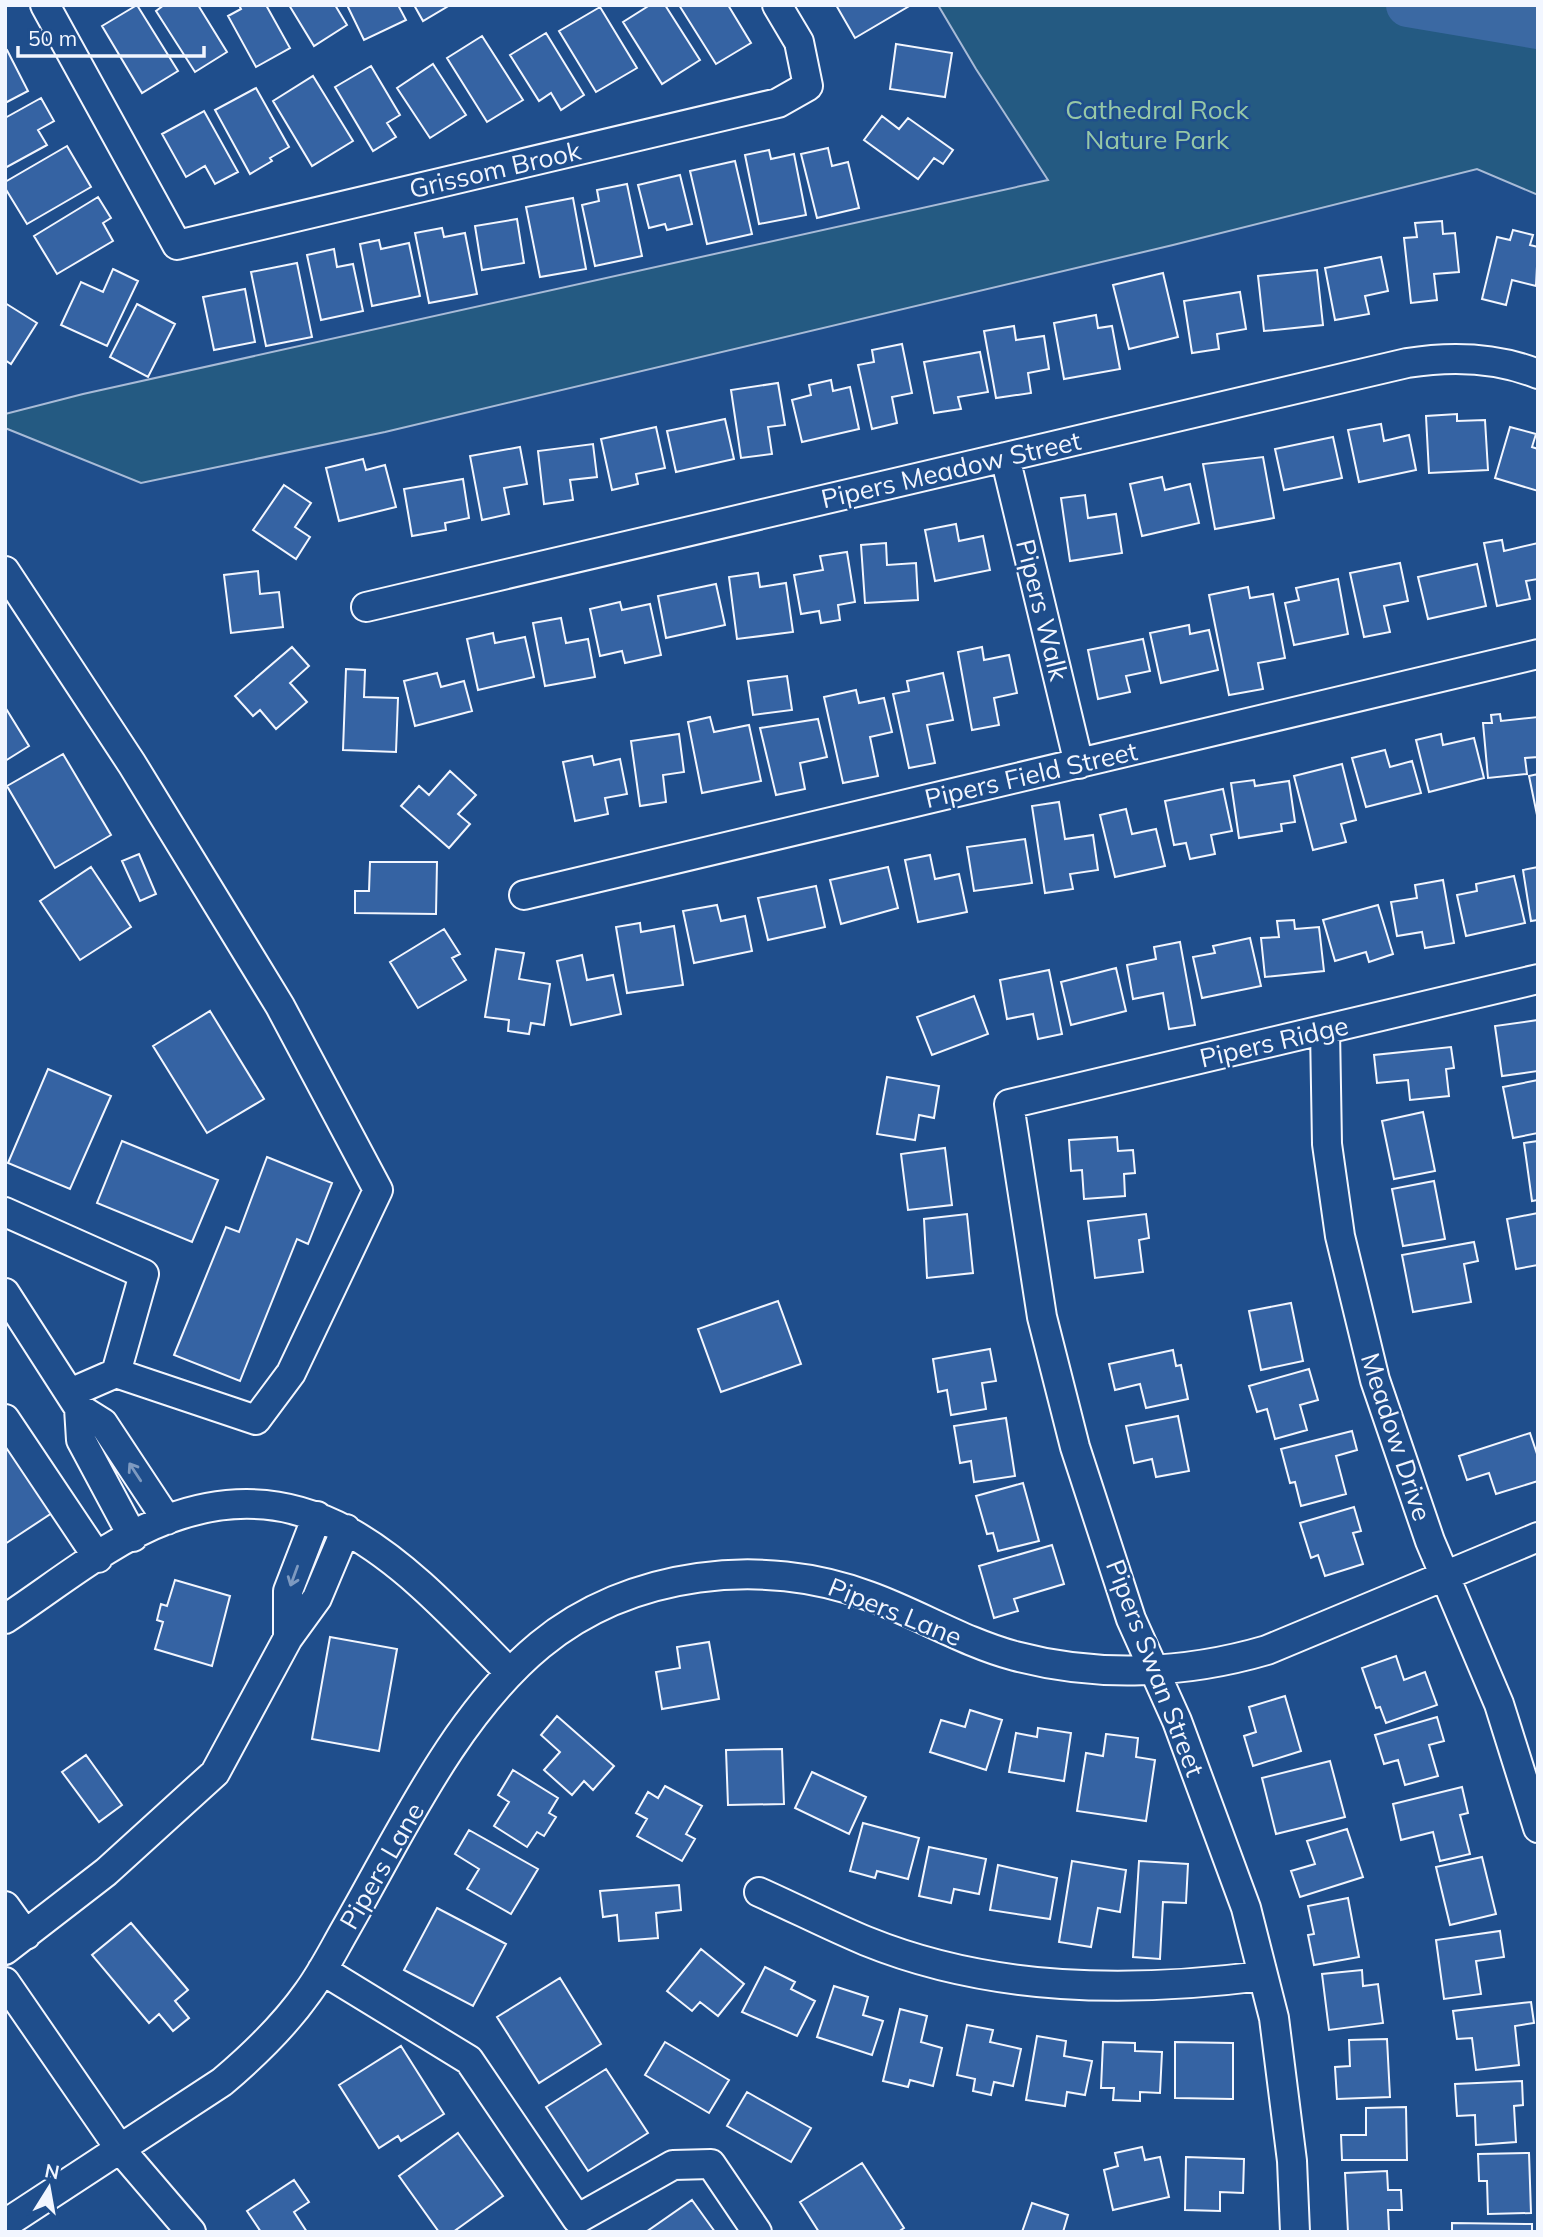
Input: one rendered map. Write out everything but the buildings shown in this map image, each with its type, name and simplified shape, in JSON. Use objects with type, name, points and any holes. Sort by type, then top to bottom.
[{"type":"street","name":"Grissom Brook","points":[[45,5],[177,245],[778,103],[808,86],[799,42],[777,5]]},
{"type":"street","name":"Pipers Meadow Street","points":[[366,607],[1407,363],[1431,359],[1480,360],[1538,374]]},
{"type":"street","name":"Pipers Walk","points":[[1005,457],[1079,764]]},
{"type":"street","points":[[5,571],[132,764],[280,1006],[378,1190],[291,1373],[256,1420],[116,1373]]},
{"type":"street","name":"Pipers Field Street","points":[[524,895],[1538,654]]},
{"type":"street","name":"Pipers Ridge","points":[[1009,1104],[1538,979]]},
{"type":"street","name":"Meadow Drive","points":[[1325,1030],[1327,1144],[1340,1236],[1375,1380],[1430,1541],[1488,1674],[1538,1828]]},
{"type":"street","name":"Pipers Swan Street","points":[[1009,1104],[1042,1318],[1075,1447],[1131,1619],[1155,1670],[1246,1908],[1274,2018],[1292,2161],[1295,2232]]},
{"type":"street","points":[[5,1212],[144,1274],[116,1373],[75,1400]]},
{"type":"street","points":[[5,1293],[75,1400],[103,1423],[167,1520]]},
{"type":"street","points":[[75,1400],[81,1440],[133,1537]]},
{"type":"street","points":[[5,1419],[98,1558]]},
{"type":"street","points":[[5,1619],[98,1558],[167,1520],[202,1509],[240,1506],[280,1508],[317,1516],[377,1547],[410,1573],[510,1674]]},
{"type":"street","points":[[288,1638],[288,1591],[317,1516]]},
{"type":"street","points":[[5,1906],[15,1942],[106,1872],[215,1773],[288,1638],[317,1598],[346,1529]]},
{"type":"street","name":"Pipers Lane","points":[[5,2224],[222,2082],[251,2057],[309,1992],[429,1784],[465,1728],[510,1674],[557,1632],[617,1601],[695,1578],[745,1574],[799,1578],[846,1588],[884,1602],[972,1642],[1018,1657],[1082,1668],[1155,1670],[1224,1662],[1267,1650],[1538,1537]]},
{"type":"street","points":[[759,1892],[868,1942],[944,1965],[1023,1981],[1104,1988],[1184,1986],[1262,1976]]},
{"type":"street","points":[[322,1970],[469,2060],[582,2225],[673,2165],[711,2164],[757,2232]]},
{"type":"street","points":[[5,1982],[120,2149],[191,2232]]},
{"type":"green space","name":"Cathedral Rock Nature Park","points":[[938,5],[1538,5],[1538,195],[1477,169],[1173,245],[385,432],[141,483],[5,428],[5,414],[83,394],[1048,180]]},
{"type":"waterway","points":[[1408,5],[1538,27]]}]
